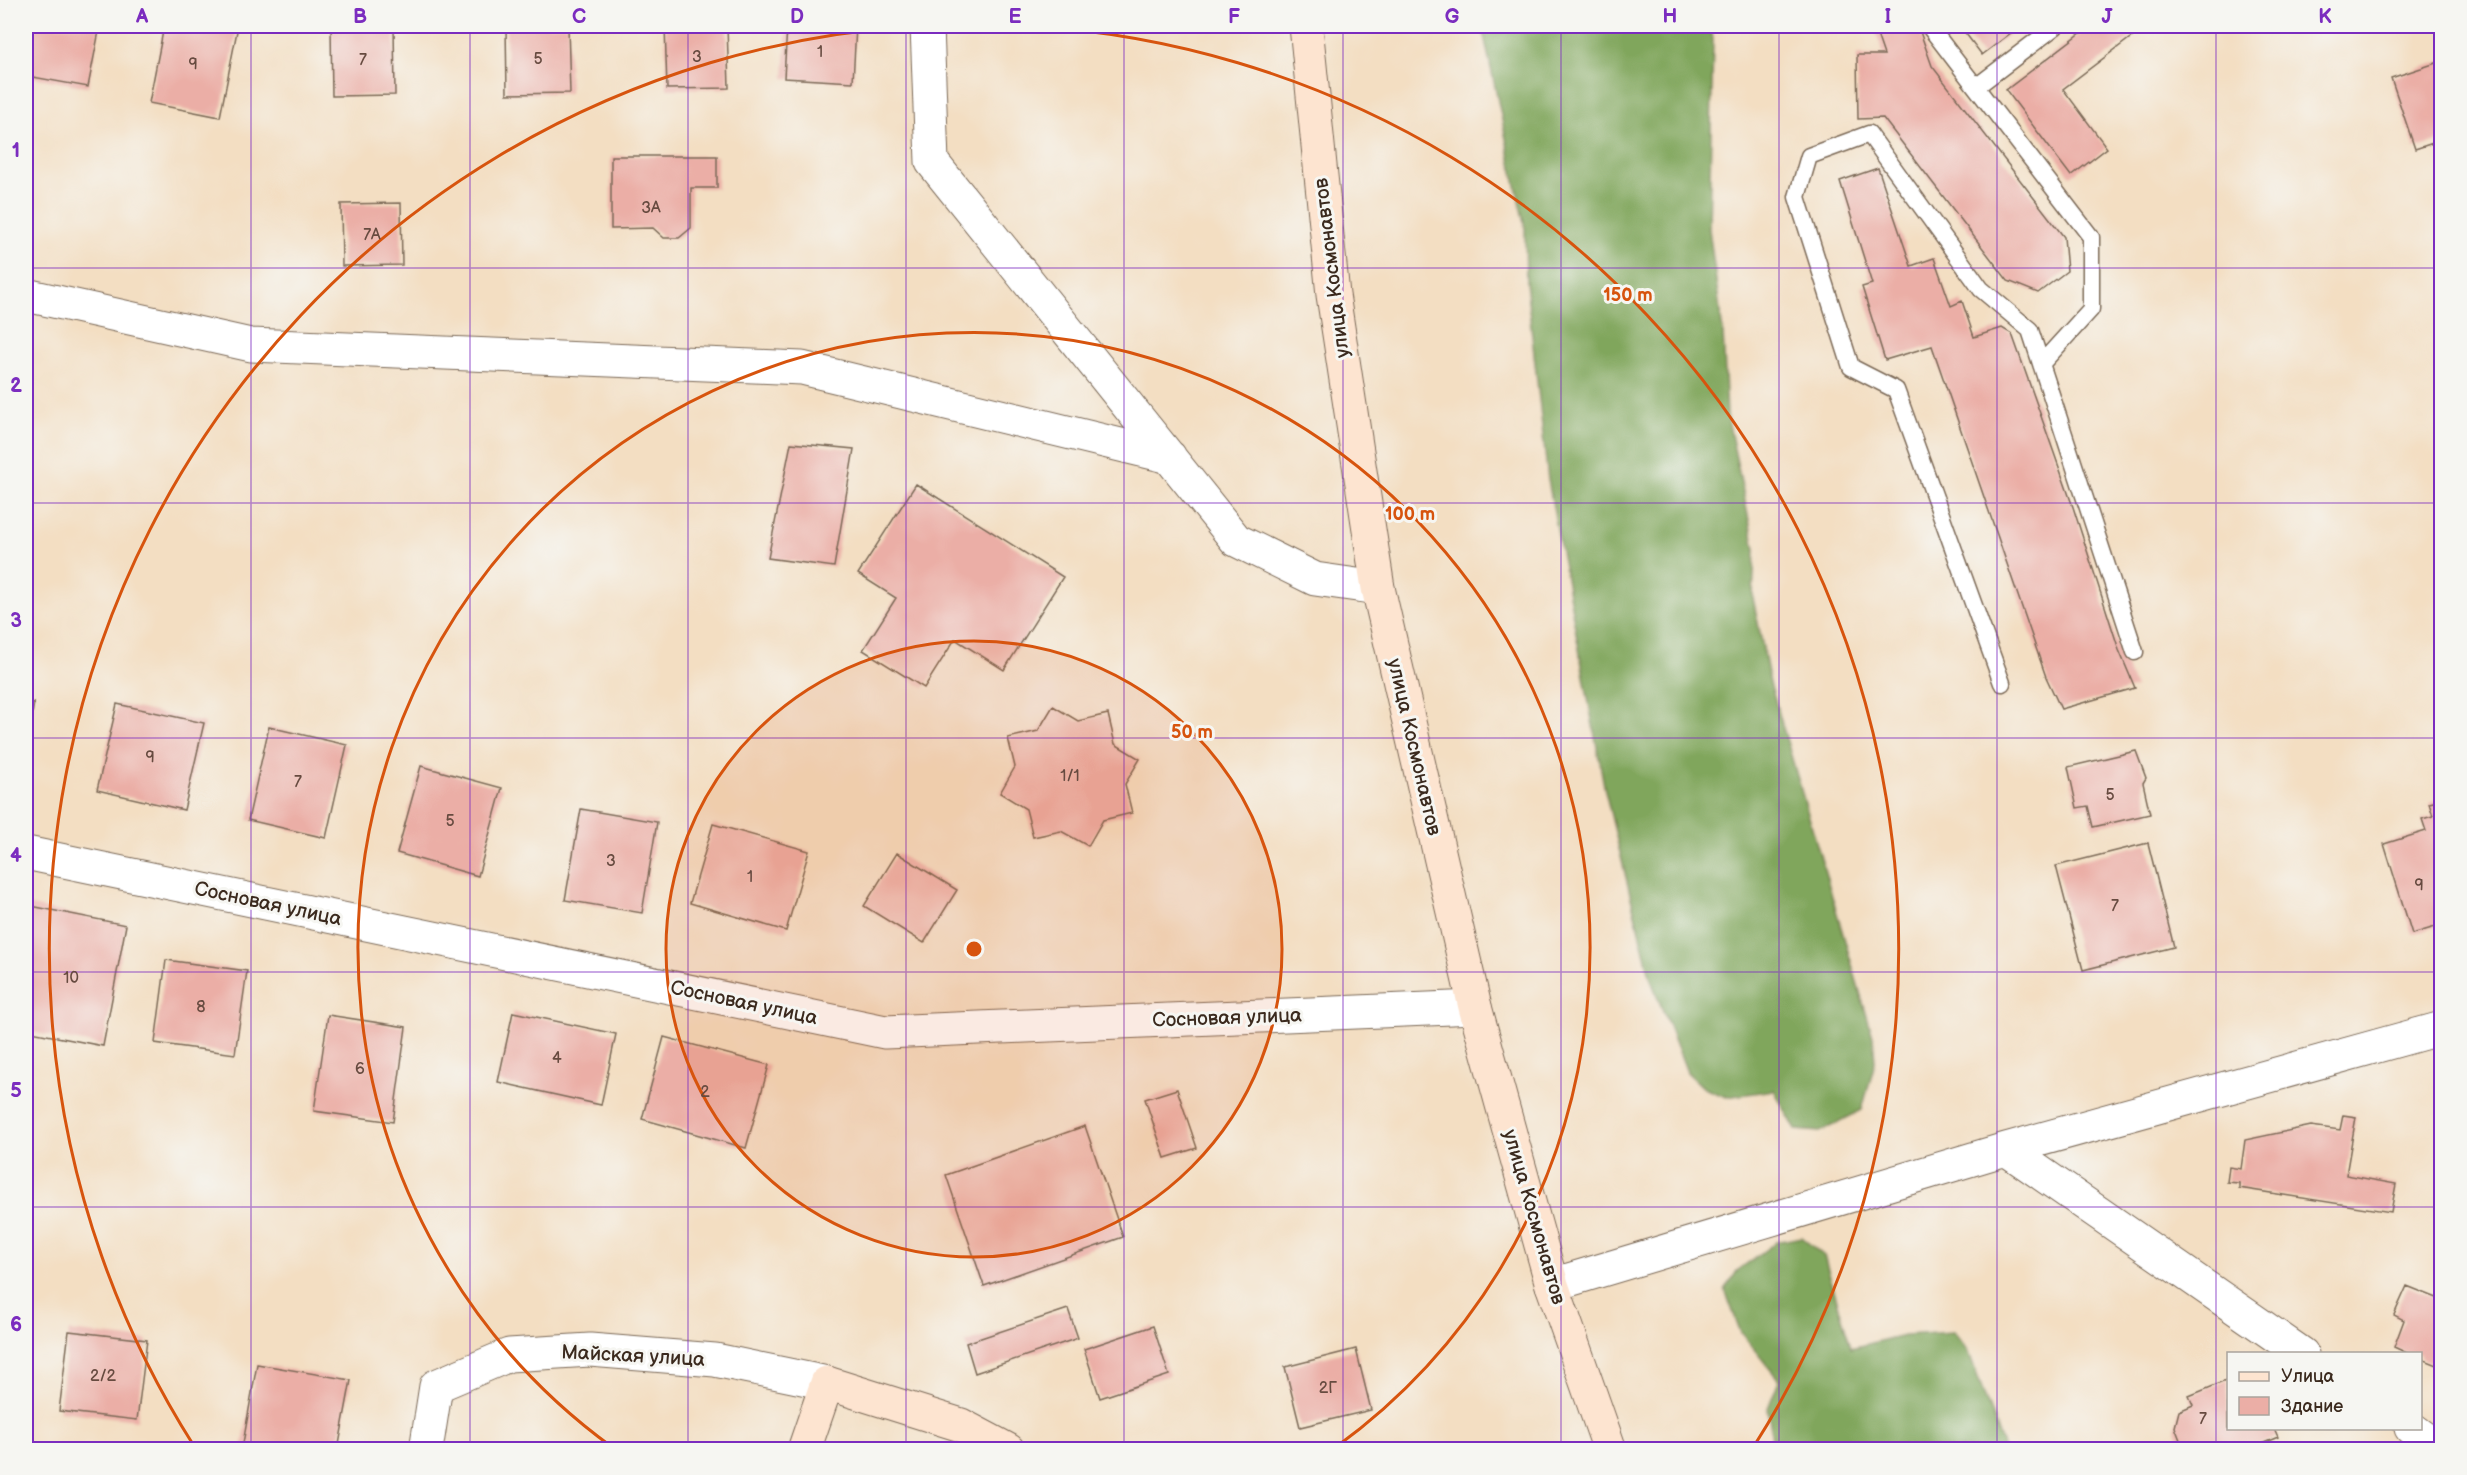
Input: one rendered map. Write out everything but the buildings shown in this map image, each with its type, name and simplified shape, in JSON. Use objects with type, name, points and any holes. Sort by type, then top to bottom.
[{"type":"main road","name":"улица Космонавтов","points":[[1306,26],[1333,295],[1378,588],[1475,1007],[1552,1285],[1610,1449]]},
{"type":"main road","points":[[804,1449],[827,1383],[961,1425],[1008,1449]]},
{"type":"street","points":[[927,26],[933,162],[1236,540],[1315,579],[1378,588]]},
{"type":"street","points":[[26,295],[251,345],[802,369],[1170,457]]},
{"type":"street","name":"Сосновая улица","points":[[26,853],[885,1032],[1475,1007]]},
{"type":"street","points":[[1552,1285],[2006,1149],[2442,1028]]},
{"type":"street","points":[[2006,1149],[2301,1352]]},
{"type":"street","name":"Майская улица","points":[[426,1449],[436,1386],[509,1355],[590,1350],[715,1360],[827,1383]]},
{"type":"street","points":[[2414,1430],[2441,1449]]},
{"type":"lane","points":[[1929,26],[2091,237],[2091,309],[2041,364]]},
{"type":"lane","points":[[1977,87],[2056,26]]},
{"type":"lane","points":[[2002,684],[1896,390],[1851,367],[1797,197],[1809,156],[1869,134],[1981,289],[2030,330],[2135,652]]},
{"type":"green space","points":[[1482,26],[1711,26],[1713,40],[1709,229],[1723,332],[1727,415],[1755,549],[1753,598],[1770,683],[1873,1037],[1875,1062],[1862,1110],[1820,1132],[1796,1130],[1774,1090],[1726,1097],[1704,1088],[1687,1072],[1651,980],[1605,791],[1548,480],[1526,282],[1525,228]]},
{"type":"green space","points":[[1801,1237],[1824,1256],[1851,1348],[1904,1335],[1954,1332],[1968,1350],[2004,1449],[1778,1449],[1772,1440],[1768,1408],[1779,1380],[1741,1333],[1725,1290],[1737,1271],[1776,1242]]}]
